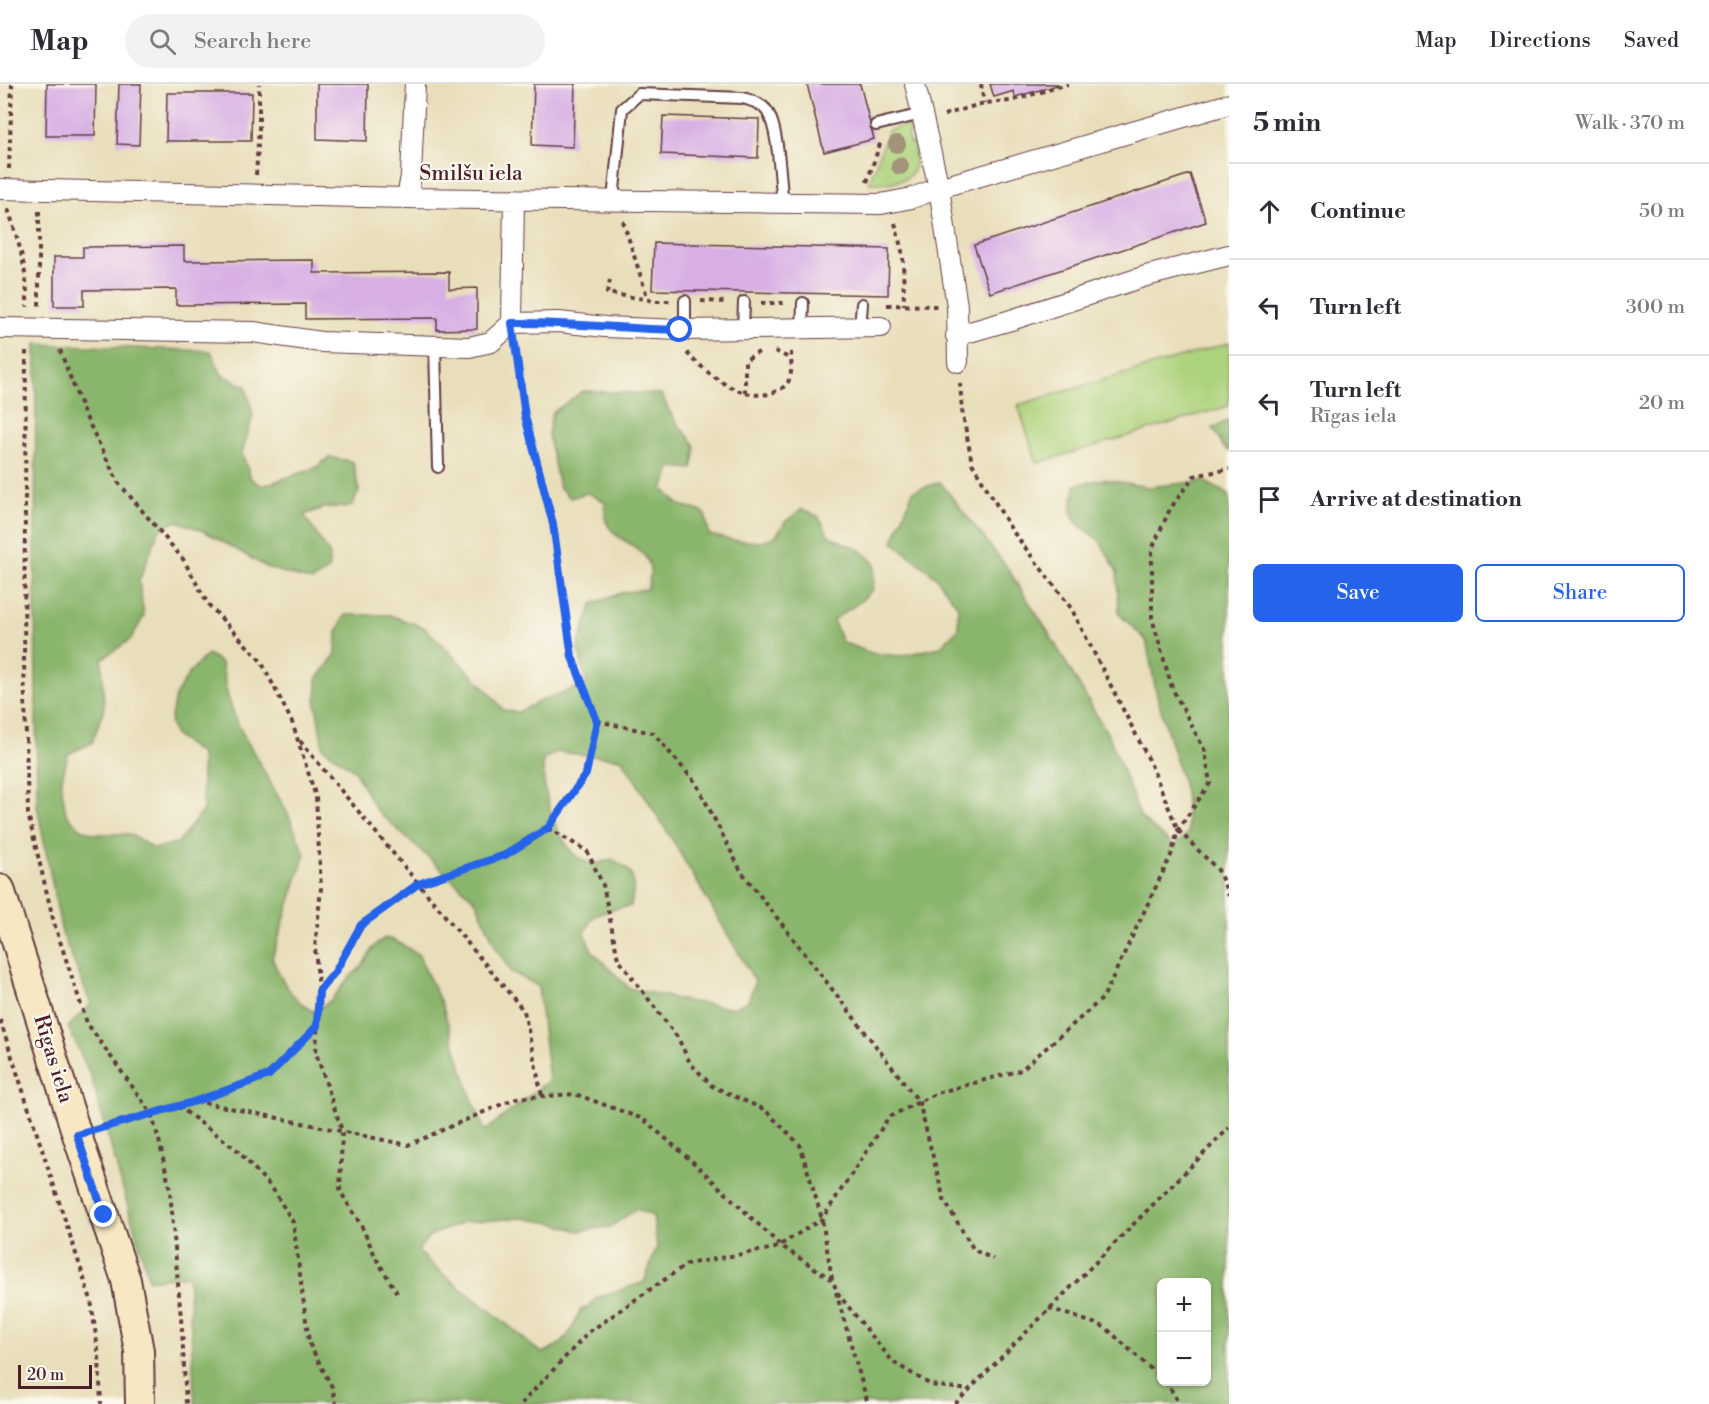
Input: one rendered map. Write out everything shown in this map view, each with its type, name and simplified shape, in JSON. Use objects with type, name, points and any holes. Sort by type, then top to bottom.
[{"type":"main road","name":"Rīgas iela","points":[[0,889],[77,1135],[126,1280],[139,1351],[140,1404]]},
{"type":"street","points":[[407,198],[411,176],[415,84]]},
{"type":"street","points":[[915,84],[929,115],[957,306],[958,362]]},
{"type":"street","name":"Smilšu iela","points":[[4,189],[407,198],[881,204],[912,198],[939,188],[1229,104]]},
{"type":"street","points":[[0,327],[254,332],[321,342],[435,346],[469,347],[490,342],[512,323],[514,199]]},
{"type":"street","points":[[956,336],[1011,321],[1146,276],[1229,255]]},
{"type":"street","points":[[512,323],[559,322],[605,327],[683,330],[881,327]]},
{"type":"lane","points":[[613,200],[622,109],[639,94],[742,99],[758,103],[766,111],[773,126],[783,204]]},
{"type":"lane","points":[[880,124],[929,115]]},
{"type":"lane","points":[[683,330],[685,301]]},
{"type":"lane","points":[[743,329],[744,302]]},
{"type":"lane","points":[[796,328],[803,303]]},
{"type":"lane","points":[[860,327],[861,304]]},
{"type":"lane","points":[[435,346],[438,467]]},
{"type":"path","points":[[12,84],[4,189],[39,327],[118,482],[183,560],[208,604],[261,661],[292,722],[316,797],[321,888],[315,948],[319,991],[316,1053],[342,1131],[340,1191],[361,1224],[376,1258],[397,1293]]},
{"type":"path","points":[[254,194],[259,129],[259,84]]},
{"type":"path","points":[[981,84],[984,103]]},
{"type":"path","points":[[929,115],[984,103],[1011,101],[1068,84]]},
{"type":"path","points":[[876,186],[866,185],[885,129],[880,124]]},
{"type":"path","points":[[39,189],[39,327],[24,660],[28,814],[54,923],[87,1023],[151,1113],[159,1140],[170,1190],[186,1404]]},
{"type":"path","points":[[893,214],[903,256],[904,305]]},
{"type":"path","points":[[610,280],[607,293],[651,301]]},
{"type":"path","points":[[319,991],[335,972],[361,925],[418,884],[505,855],[548,828],[586,774],[597,721],[572,657],[553,524],[525,416],[512,323]]},
{"type":"path","points":[[683,330],[683,349],[698,364],[723,382],[745,393],[762,395],[777,392],[788,383],[796,328]]},
{"type":"path","points":[[773,350],[791,359]]},
{"type":"path","points":[[745,393],[745,360],[762,351]]},
{"type":"path","points":[[958,362],[962,410],[972,463],[1011,529],[1071,608],[1149,760],[1178,830],[1218,870],[1229,896]]},
{"type":"path","points":[[521,1404],[589,1332],[687,1264],[776,1248],[822,1219],[889,1117],[937,1093],[1021,1070],[1103,998],[1172,853],[1178,830],[1210,783],[1205,751],[1172,688],[1152,618],[1152,549],[1170,509],[1194,476],[1229,470]]},
{"type":"path","points":[[597,721],[653,733],[696,783],[741,871],[919,1102],[944,1200],[974,1250],[993,1259]]},
{"type":"path","points":[[297,738],[524,1011],[542,1096]]},
{"type":"path","points":[[548,828],[587,851],[603,885],[618,959],[678,1038],[690,1063],[712,1086],[765,1110],[800,1145],[822,1219],[832,1280],[868,1404]]},
{"type":"path","points":[[0,1020],[91,1300],[99,1358],[101,1404]]},
{"type":"path","points":[[77,1135],[196,1101],[269,1075],[317,1026]]},
{"type":"path","points":[[196,1101],[408,1145],[516,1098],[575,1094],[643,1119],[694,1163],[780,1245],[832,1280],[839,1295],[893,1362],[931,1385],[969,1390]]},
{"type":"path","points":[[178,1106],[236,1149],[272,1188],[292,1222],[309,1343],[332,1387],[336,1404]]},
{"type":"path","points":[[955,1404],[1229,1128]]},
{"type":"path","points":[[1049,1308],[1105,1327],[1157,1375]]},
{"type":"path","points":[[1169,1386],[1179,1404]]},
{"type":"green space","points":[[904,125],[911,133],[907,135],[910,144],[913,143],[915,166],[912,173],[899,181],[869,183],[888,131]]},
{"type":"green space","points":[[1229,343],[1229,406],[1037,463],[1018,405]]},
{"type":"green space","points":[[36,344],[211,351],[222,375],[246,386],[253,415],[242,453],[251,479],[262,486],[315,468],[330,457],[353,462],[359,491],[352,506],[324,508],[304,515],[330,555],[328,570],[312,581],[268,568],[206,532],[177,521],[159,530],[139,581],[144,616],[131,639],[102,659],[104,709],[92,743],[68,754],[61,783],[66,814],[81,829],[95,834],[130,834],[154,849],[179,842],[203,810],[201,754],[175,736],[170,723],[175,696],[190,672],[208,654],[221,663],[228,697],[237,723],[288,814],[305,854],[272,958],[283,981],[292,994],[312,1011],[330,1001],[362,965],[374,946],[385,938],[396,941],[418,954],[442,1005],[471,1096],[485,1131],[549,1080],[538,986],[511,972],[496,948],[476,901],[376,810],[354,770],[323,748],[316,705],[317,679],[336,654],[337,632],[345,615],[390,615],[425,628],[490,693],[503,710],[518,712],[545,699],[587,684],[578,648],[592,604],[621,593],[647,589],[650,574],[649,563],[636,548],[611,530],[605,519],[605,502],[588,493],[570,498],[559,487],[548,435],[552,413],[583,391],[661,394],[670,413],[695,447],[692,469],[672,467],[663,489],[678,504],[705,513],[709,535],[731,540],[760,542],[776,536],[785,522],[802,509],[818,516],[829,536],[862,551],[875,564],[873,589],[860,602],[833,620],[842,642],[871,653],[900,656],[940,647],[958,629],[958,607],[935,576],[893,542],[913,491],[940,482],[1006,566],[1048,632],[1110,738],[1141,818],[1174,846],[1188,833],[1185,791],[1157,696],[1146,640],[1119,614],[1117,572],[1100,541],[1077,523],[1071,512],[1075,485],[1104,479],[1148,487],[1204,481],[1229,495],[1229,1404],[195,1404],[188,1275],[149,1280],[91,1077],[68,1027],[91,1004],[62,933],[37,806]],"holes":[[[558,752],[622,759],[755,981],[748,1001],[733,1008],[686,1001],[629,988],[593,952],[584,934],[593,917],[609,910],[631,906],[634,889],[632,877],[625,867],[611,859],[600,863],[587,862],[568,847],[550,810],[544,785],[543,759]],[[637,1209],[653,1216],[657,1247],[644,1282],[597,1298],[588,1307],[581,1309],[563,1341],[542,1353],[418,1251],[429,1236],[464,1222],[522,1218],[553,1223],[579,1231],[610,1227]]]},
{"type":"green space","points":[[1229,420],[1229,451],[1224,448],[1213,428]]},
{"type":"building","points":[[47,84],[96,84],[95,136],[46,136]]},
{"type":"building","points":[[119,84],[141,84],[139,145],[117,144]]},
{"type":"building","points":[[317,84],[368,84],[367,141],[317,139]]},
{"type":"building","points":[[534,84],[575,84],[573,147],[532,145]]},
{"type":"building","points":[[807,84],[860,84],[874,139],[824,152]]},
{"type":"building","points":[[990,84],[1058,85],[1015,97],[1014,91],[994,97]]},
{"type":"building","points":[[167,93],[252,93],[251,141],[166,141]]},
{"type":"building","points":[[663,116],[759,119],[758,158],[661,154]]},
{"type":"building","points":[[1190,174],[1206,222],[990,293],[974,245]]},
{"type":"building","points":[[654,243],[889,249],[888,295],[652,290]]},
{"type":"building","points":[[184,246],[184,261],[314,260],[314,273],[449,272],[449,289],[477,288],[477,329],[437,330],[437,318],[305,319],[305,304],[176,305],[176,289],[84,290],[84,306],[54,306],[54,257],[83,257],[83,247]]},
{"type":"route","points":[[104,1215],[77,1135],[196,1101],[269,1075],[317,1026],[319,991],[335,972],[361,925],[418,884],[505,855],[548,828],[586,774],[597,721],[572,657],[553,524],[525,416],[512,323],[559,322],[605,327],[680,330]]}]
